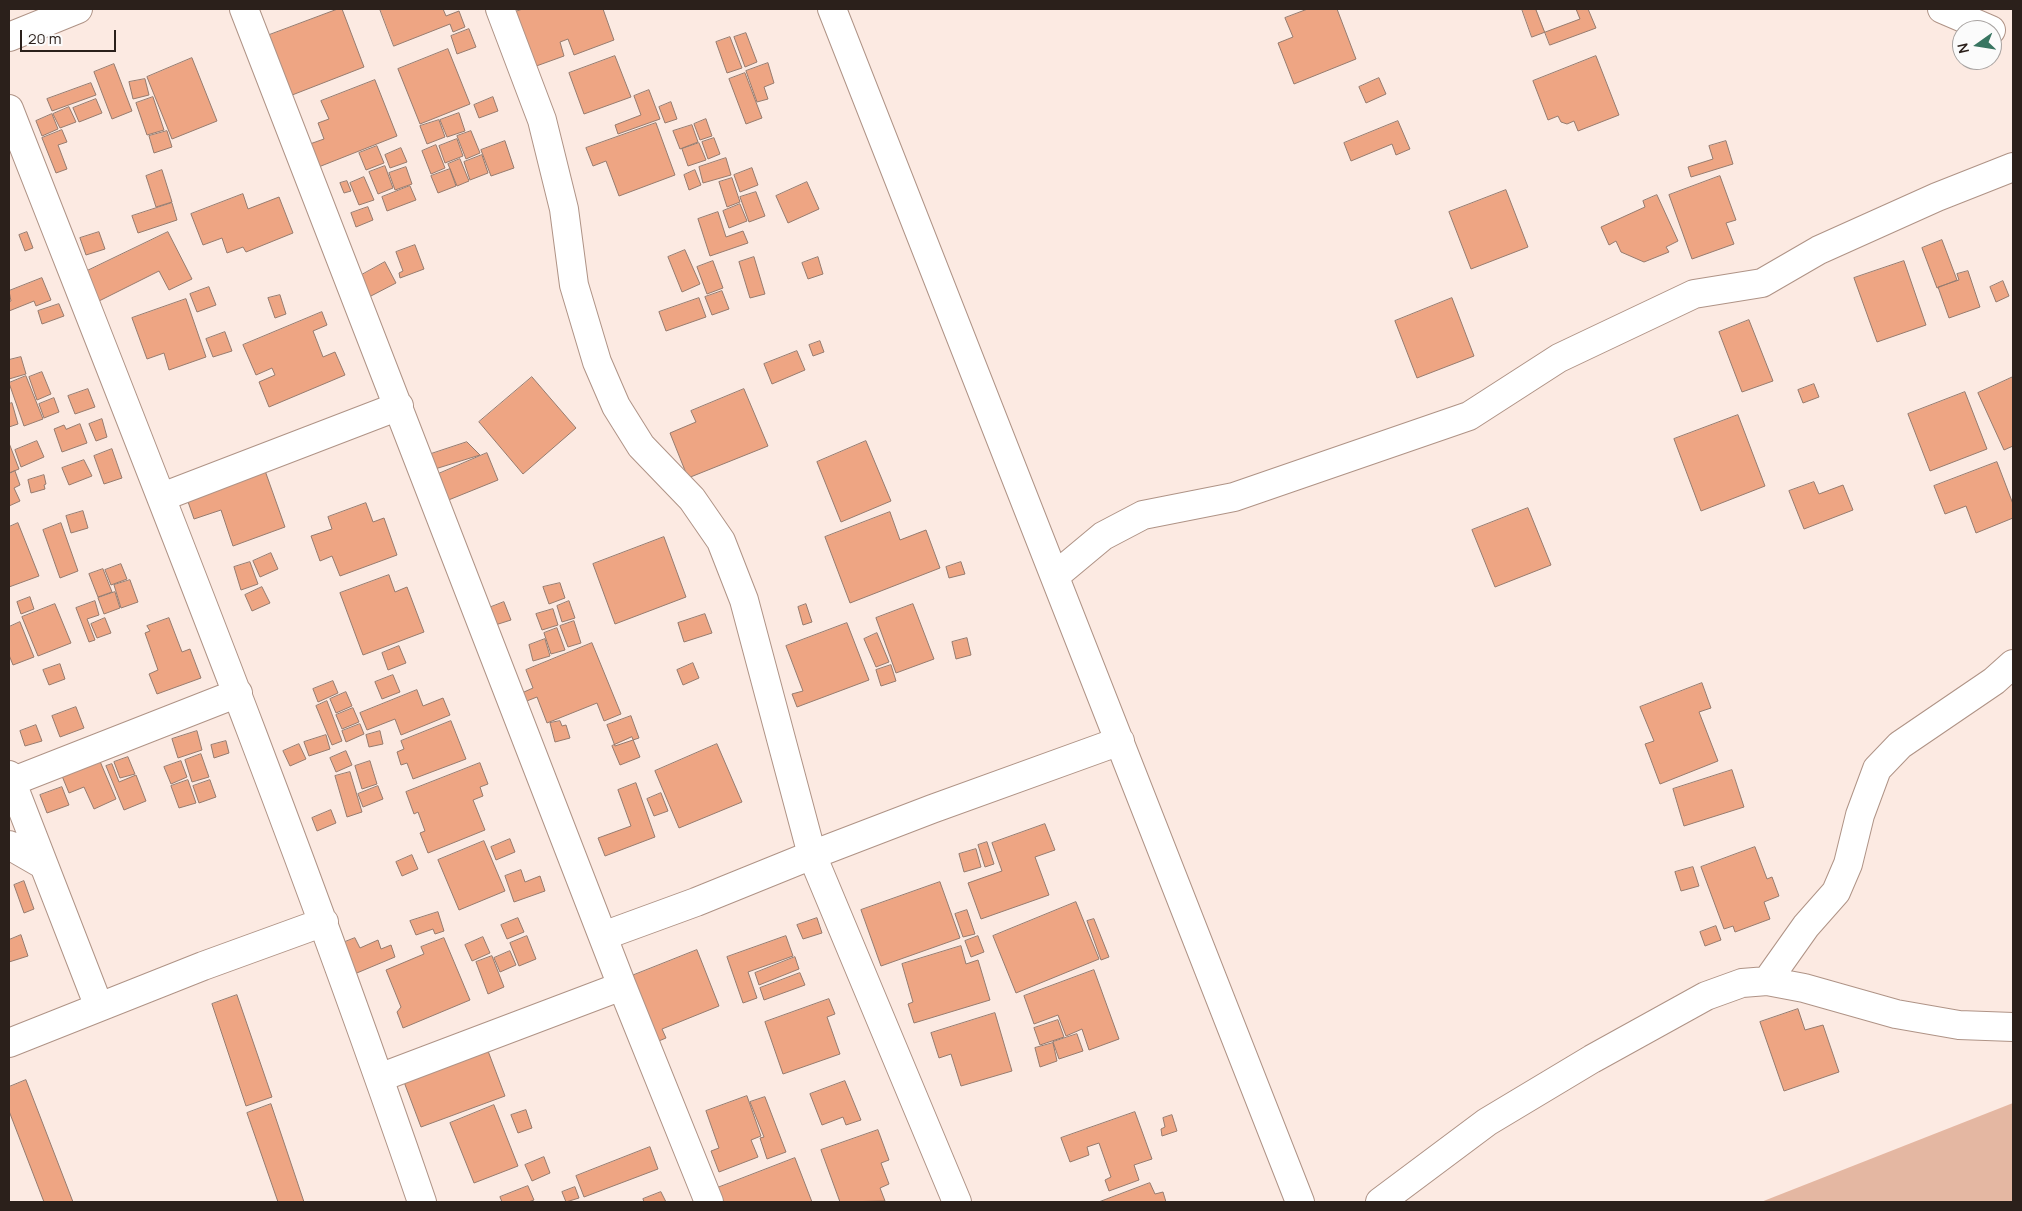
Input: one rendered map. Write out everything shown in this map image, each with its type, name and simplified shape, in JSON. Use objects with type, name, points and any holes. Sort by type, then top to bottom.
[{"type":"street","points":[[9,37],[78,9]]},
{"type":"street","points":[[244,9],[622,986],[709,1202]]},
{"type":"street","points":[[500,9],[542,120],[564,209],[574,285],[597,362],[616,406],[641,446],[692,499],[721,541],[744,600],[812,854],[956,1202]]},
{"type":"street","points":[[832,9],[1300,1202]]},
{"type":"street","points":[[1942,9],[1968,20]]},
{"type":"street","points":[[9,109],[238,693],[324,922],[422,1202]]},
{"type":"street","points":[[1055,576],[1103,536],[1142,515],[1234,497],[1469,416],[1559,358],[1694,294],[1762,283],[1819,250],[1937,197],[2013,167]]},
{"type":"street","points":[[162,497],[399,406]]},
{"type":"street","points":[[1767,981],[1806,926],[1836,892],[1848,864],[1860,815],[1876,769],[1900,745],[1994,681],[2013,664]]},
{"type":"street","points":[[99,1007],[10,778],[238,693]]},
{"type":"street","points":[[603,936],[696,902],[812,854],[1120,741]]},
{"type":"street","points":[[9,845],[42,864]]},
{"type":"street","points":[[9,1043],[324,922]]},
{"type":"street","points":[[1380,1202],[1487,1122],[1592,1059],[1706,996],[1742,983],[1767,981],[1804,988],[1896,1014],[1959,1025],[2013,1027]]},
{"type":"street","points":[[379,1078],[622,986]]},
{"type":"shaded area","points":[[2013,1103],[2013,1202],[1761,1202]]},
{"type":"building","points":[[342,9],[364,67],[287,97],[264,37]]},
{"type":"building","points":[[380,9],[443,9],[446,16],[459,11],[465,27],[453,32],[450,24],[394,46]]},
{"type":"building","points":[[523,9],[603,9],[614,40],[574,55],[568,39],[560,42],[564,56],[528,69],[509,14]]},
{"type":"building","points":[[1308,9],[1337,9],[1356,59],[1294,84],[1278,43],[1293,37],[1285,18]]},
{"type":"building","points":[[1522,9],[1576,9],[1580,19],[1532,37]]},
{"type":"building","points":[[1536,9],[1588,9],[1596,28],[1550,45]]},
{"type":"building","points":[[469,29],[476,47],[457,54],[451,36]]},
{"type":"building","points":[[746,33],[757,62],[745,67],[734,37]]},
{"type":"building","points":[[730,37],[742,68],[727,73],[716,42]]},
{"type":"building","points":[[448,49],[470,104],[420,124],[398,69]]},
{"type":"building","points":[[615,56],[631,97],[584,114],[569,73]]},
{"type":"building","points":[[1596,56],[1619,115],[1578,131],[1574,121],[1567,124],[1561,122],[1558,116],[1548,120],[1533,81]]},
{"type":"building","points":[[192,58],[217,121],[172,139],[147,77]]},
{"type":"building","points":[[768,63],[774,83],[764,87],[768,99],[757,102],[746,71]]},
{"type":"building","points":[[114,64],[132,111],[112,119],[94,72]]},
{"type":"building","points":[[745,73],[762,118],[746,124],[729,79]]},
{"type":"building","points":[[1379,78],[1386,94],[1366,103],[1359,87]]},
{"type":"building","points":[[145,79],[149,95],[133,99],[129,82]]},
{"type":"building","points":[[375,80],[397,136],[316,168],[307,145],[324,139],[318,123],[329,119],[321,101]]},
{"type":"building","points":[[91,83],[96,95],[52,111],[47,99]]},
{"type":"building","points":[[649,90],[660,119],[618,134],[615,125],[641,115],[634,96]]},
{"type":"building","points":[[153,97],[164,130],[147,135],[136,103]]},
{"type":"building","points":[[493,97],[498,111],[479,118],[474,105]]},
{"type":"building","points":[[96,99],[102,113],[79,122],[73,108]]},
{"type":"building","points":[[671,102],[677,119],[665,123],[659,107]]},
{"type":"building","points":[[69,107],[76,122],[60,128],[53,114]]},
{"type":"building","points":[[459,113],[465,131],[447,137],[440,120]]},
{"type":"building","points":[[52,114],[58,129],[42,136],[36,121]]},
{"type":"building","points":[[706,119],[712,136],[700,140],[694,124]]},
{"type":"building","points":[[439,120],[445,137],[427,144],[420,126]]},
{"type":"building","points":[[1398,121],[1410,149],[1396,155],[1392,144],[1351,161],[1344,143]]},
{"type":"building","points":[[656,123],[675,175],[619,196],[606,161],[593,166],[586,148]]},
{"type":"building","points":[[692,125],[698,142],[680,149],[673,131]]},
{"type":"building","points":[[62,130],[67,142],[58,145],[67,169],[56,173],[42,138]]},
{"type":"building","points":[[167,131],[172,147],[154,153],[149,136]]},
{"type":"building","points":[[471,131],[480,153],[466,159],[457,136]]},
{"type":"building","points":[[714,138],[720,154],[708,159],[702,142]]},
{"type":"building","points":[[457,139],[463,156],[445,163],[439,146]]},
{"type":"building","points":[[505,141],[514,168],[491,176],[481,150]]},
{"type":"building","points":[[1726,141],[1733,164],[1691,177],[1688,167],[1713,159],[1709,146]]},
{"type":"building","points":[[699,143],[706,160],[688,166],[682,149]]},
{"type":"building","points":[[436,145],[445,168],[431,174],[422,151]]},
{"type":"building","points":[[377,146],[384,163],[366,170],[359,153]]},
{"type":"building","points":[[401,148],[407,162],[390,168],[385,155]]},
{"type":"building","points":[[482,155],[488,173],[470,180],[464,162]]},
{"type":"building","points":[[726,158],[731,175],[703,183],[699,167]]},
{"type":"building","points":[[460,159],[469,181],[457,186],[448,164]]},
{"type":"building","points":[[385,166],[393,188],[378,194],[369,172]]},
{"type":"building","points":[[406,167],[412,184],[395,190],[389,173]]},
{"type":"building","points":[[752,168],[758,185],[740,192],[734,175]]},
{"type":"building","points":[[450,169],[456,186],[438,193],[431,176]]},
{"type":"building","points":[[162,170],[172,202],[156,207],[146,176]]},
{"type":"building","points":[[695,170],[701,185],[689,190],[684,175]]},
{"type":"building","points":[[1720,176],[1736,220],[1726,223],[1734,244],[1692,259],[1669,195]]},
{"type":"building","points":[[364,177],[374,200],[359,205],[350,183]]},
{"type":"building","points":[[732,178],[740,202],[727,207],[719,182]]},
{"type":"building","points":[[347,181],[351,191],[344,193],[340,183]]},
{"type":"building","points":[[807,182],[819,209],[788,223],[776,196]]},
{"type":"building","points":[[410,186],[416,200],[387,211],[382,197]]},
{"type":"building","points":[[1506,190],[1528,247],[1471,269],[1449,212]]},
{"type":"building","points":[[756,192],[765,216],[749,222],[740,197]]},
{"type":"building","points":[[243,194],[248,209],[279,197],[293,233],[246,252],[243,247],[227,253],[222,238],[203,245],[191,214]]},
{"type":"building","points":[[1657,195],[1678,241],[1666,247],[1669,252],[1644,262],[1621,252],[1616,241],[1609,245],[1601,227],[1645,207],[1643,201]]},
{"type":"building","points":[[172,203],[177,220],[138,233],[132,216]]},
{"type":"building","points":[[740,204],[747,221],[729,228],[723,211]]},
{"type":"building","points":[[368,207],[373,220],[356,227],[351,213]]},
{"type":"building","points":[[718,212],[726,237],[743,231],[748,243],[710,256],[698,219]]},
{"type":"building","points":[[27,232],[33,248],[25,251],[19,235]]},
{"type":"building","points":[[99,232],[105,249],[86,255],[80,238]]},
{"type":"building","points":[[168,232],[192,279],[169,290],[159,271],[99,301],[85,272]]},
{"type":"building","points":[[1942,240],[1957,280],[1937,288],[1922,248]]},
{"type":"building","points":[[415,245],[424,269],[400,278],[399,273],[403,271],[396,252]]},
{"type":"building","points":[[685,250],[700,284],[682,292],[668,257]]},
{"type":"building","points":[[754,257],[765,294],[750,298],[739,262]]},
{"type":"building","points":[[818,257],[823,274],[808,279],[802,263]]},
{"type":"building","points":[[713,261],[723,288],[707,294],[697,267]]},
{"type":"building","points":[[1904,261],[1926,325],[1877,342],[1854,278]]},
{"type":"building","points":[[385,262],[396,283],[369,297],[358,277]]},
{"type":"building","points":[[1968,271],[1980,307],[1949,318],[1938,287],[1959,280],[1957,274]]},
{"type":"building","points":[[42,278],[51,300],[36,306],[34,301],[9,311],[9,302],[11,301],[9,291]]},
{"type":"building","points":[[2003,281],[2009,296],[1996,302],[1990,287]]},
{"type":"building","points":[[209,287],[216,305],[197,312],[190,294]]},
{"type":"building","points":[[722,291],[729,309],[712,315],[705,297]]},
{"type":"building","points":[[280,295],[286,314],[275,318],[268,298]]},
{"type":"building","points":[[699,298],[706,317],[666,331],[659,312]]},
{"type":"building","points":[[1452,298],[1474,356],[1417,378],[1395,321]]},
{"type":"building","points":[[186,299],[206,357],[169,370],[164,353],[147,359],[132,318]]},
{"type":"building","points":[[59,304],[64,316],[42,324],[38,311]]},
{"type":"building","points":[[322,312],[327,325],[313,331],[323,357],[335,352],[345,375],[269,407],[259,382],[275,375],[272,368],[256,375],[243,345]]},
{"type":"building","points":[[1749,320],[1773,381],[1742,392],[1719,332]]},
{"type":"building","points":[[225,332],[232,351],[213,357],[206,339]]},
{"type":"building","points":[[820,341],[824,352],[813,356],[809,345]]},
{"type":"building","points":[[797,351],[805,370],[772,384],[764,364]]},
{"type":"building","points":[[21,357],[26,374],[9,379],[9,360]]},
{"type":"building","points":[[42,372],[51,394],[37,400],[29,377]]},
{"type":"building","points":[[26,376],[43,419],[24,426],[9,383]]},
{"type":"building","points":[[532,377],[576,428],[523,474],[479,422]]},
{"type":"building","points":[[2013,377],[2013,446],[2004,450],[1978,393]]},
{"type":"building","points":[[1814,384],[1819,397],[1803,403],[1798,390]]},
{"type":"building","points":[[88,389],[95,407],[75,414],[68,396]]},
{"type":"building","points":[[744,389],[768,446],[688,478],[670,433],[696,422],[691,411]]},
{"type":"building","points":[[1965,392],[1987,449],[1930,471],[1908,414]]},
{"type":"building","points":[[54,398],[59,412],[44,418],[39,404]]},
{"type":"building","points":[[12,403],[18,424],[9,427],[9,404]]},
{"type":"building","points":[[1738,415],[1765,486],[1701,511],[1674,439]]},
{"type":"building","points":[[102,419],[107,437],[96,441],[89,424]]},
{"type":"building","points":[[80,424],[87,443],[62,452],[54,429],[64,425],[66,429]]},
{"type":"building","points":[[37,441],[44,457],[21,467],[15,450]]},
{"type":"building","points":[[866,441],[891,501],[841,522],[817,462]]},
{"type":"building","points":[[467,442],[480,455],[435,469],[431,454]]},
{"type":"building","points":[[9,443],[19,469],[9,473]]},
{"type":"building","points":[[112,449],[122,478],[104,484],[94,456]]},
{"type":"building","points":[[487,453],[498,480],[446,501],[436,475]]},
{"type":"building","points":[[84,460],[92,476],[69,485],[62,468]]},
{"type":"building","points":[[1997,462],[2013,504],[2013,518],[1976,533],[1966,506],[1945,514],[1934,486]]},
{"type":"building","points":[[263,465],[285,527],[233,546],[221,510],[194,519],[185,493]]},
{"type":"building","points":[[15,471],[20,485],[14,488],[20,501],[9,506],[9,474]]},
{"type":"building","points":[[44,475],[45,489],[31,493],[28,480]]},
{"type":"building","points":[[1814,482],[1819,494],[1843,485],[1853,510],[1804,529],[1789,491]]},
{"type":"building","points":[[366,503],[373,522],[384,518],[397,555],[340,576],[332,556],[320,561],[311,536],[332,529],[328,517]]},
{"type":"building","points":[[1528,508],[1551,565],[1495,587],[1472,530]]},
{"type":"building","points":[[83,511],[88,528],[71,533],[66,516]]},
{"type":"building","points":[[890,512],[900,540],[926,530],[940,568],[850,603],[825,537]]},
{"type":"building","points":[[18,523],[39,576],[9,587],[9,527]]},
{"type":"building","points":[[61,523],[78,571],[60,578],[43,530]]},
{"type":"building","points":[[664,537],[686,597],[615,624],[593,564]]},
{"type":"building","points":[[271,553],[278,569],[260,577],[253,561]]},
{"type":"building","points":[[250,562],[258,584],[241,590],[234,567]]},
{"type":"building","points":[[961,562],[965,574],[949,578],[946,567]]},
{"type":"building","points":[[121,564],[127,579],[111,585],[105,570]]},
{"type":"building","points":[[103,569],[112,592],[98,597],[89,574]]},
{"type":"building","points":[[389,575],[395,592],[407,587],[424,632],[363,655],[340,593]]},
{"type":"building","points":[[130,580],[138,602],[121,608],[114,585]]},
{"type":"building","points":[[560,583],[565,598],[549,604],[543,587]]},
{"type":"building","points":[[262,587],[270,603],[252,611],[245,595]]},
{"type":"building","points":[[115,592],[120,608],[104,614],[98,598]]},
{"type":"building","points":[[30,597],[34,609],[21,614],[17,602]]},
{"type":"building","points":[[95,601],[99,615],[87,619],[95,640],[89,642],[76,608]]},
{"type":"building","points":[[569,601],[575,618],[562,622],[557,606]]},
{"type":"building","points":[[504,602],[511,620],[492,626],[486,609]]},
{"type":"building","points":[[55,604],[71,643],[38,656],[22,617]]},
{"type":"building","points":[[806,604],[812,622],[803,625],[798,607]]},
{"type":"building","points":[[913,604],[934,659],[896,673],[876,618]]},
{"type":"building","points":[[553,609],[558,625],[542,630],[536,614]]},
{"type":"building","points":[[705,614],[712,633],[684,642],[678,623]]},
{"type":"building","points":[[105,618],[111,633],[97,638],[91,624]]},
{"type":"building","points":[[169,618],[182,652],[190,649],[201,678],[157,694],[149,674],[158,670],[145,633],[150,631],[147,626]]},
{"type":"building","points":[[574,621],[581,643],[568,647],[560,626]]},
{"type":"building","points":[[20,622],[34,657],[13,665],[9,655],[9,627]]},
{"type":"building","points":[[847,623],[869,680],[797,707],[792,694],[803,691],[786,646]]},
{"type":"building","points":[[557,628],[565,650],[551,654],[544,633]]},
{"type":"building","points":[[877,633],[889,662],[876,667],[864,639]]},
{"type":"building","points":[[967,638],[971,655],[956,659],[952,642]]},
{"type":"building","points":[[545,639],[550,656],[533,661],[529,645]]},
{"type":"building","points":[[592,643],[621,714],[604,721],[597,703],[547,723],[537,697],[519,704],[515,696],[533,688],[526,670]]},
{"type":"building","points":[[399,646],[406,663],[388,670],[382,653]]},
{"type":"building","points":[[693,663],[699,678],[683,685],[677,670]]},
{"type":"building","points":[[60,664],[65,679],[49,685],[43,670]]},
{"type":"building","points":[[891,665],[896,681],[881,686],[876,670]]},
{"type":"building","points":[[393,675],[400,692],[382,699],[375,682]]},
{"type":"building","points":[[333,681],[338,693],[318,702],[313,689]]},
{"type":"building","points":[[1702,683],[1711,708],[1699,712],[1718,761],[1660,784],[1645,744],[1654,741],[1640,707]]},
{"type":"building","points":[[417,690],[423,706],[443,698],[450,715],[401,735],[395,719],[367,730],[360,713]]},
{"type":"building","points":[[346,692],[352,706],[336,713],[330,699]]},
{"type":"building","points":[[327,701],[342,741],[332,745],[316,706]]},
{"type":"building","points":[[76,707],[84,728],[60,737],[52,716]]},
{"type":"building","points":[[353,708],[359,722],[342,729],[336,715]]},
{"type":"building","points":[[631,716],[639,738],[615,746],[607,725]]},
{"type":"building","points":[[451,721],[466,759],[413,779],[407,763],[401,765],[397,752],[404,749],[401,741]]},
{"type":"building","points":[[560,721],[562,726],[566,725],[570,738],[555,742],[550,723]]},
{"type":"building","points":[[360,724],[364,734],[346,742],[342,731]]},
{"type":"building","points":[[36,725],[42,741],[25,746],[20,731]]},
{"type":"building","points":[[197,731],[202,750],[178,758],[172,739]]},
{"type":"building","points":[[380,731],[383,744],[369,747],[366,735]]},
{"type":"building","points":[[326,735],[330,749],[309,756],[304,742]]},
{"type":"building","points":[[632,737],[640,757],[620,765],[612,746]]},
{"type":"building","points":[[226,741],[229,753],[214,758],[211,745]]},
{"type":"building","points":[[299,744],[306,759],[290,766],[283,751]]},
{"type":"building","points":[[717,744],[742,802],[679,828],[655,771]]},
{"type":"building","points":[[346,751],[352,765],[336,772],[330,758]]},
{"type":"building","points":[[201,754],[209,777],[192,782],[185,760]]},
{"type":"building","points":[[128,757],[135,774],[120,778],[114,762]]},
{"type":"building","points":[[99,759],[116,799],[94,809],[84,787],[69,793],[62,776]]},
{"type":"building","points":[[181,761],[187,777],[171,784],[164,767]]},
{"type":"building","points":[[370,761],[377,784],[362,789],[355,766]]},
{"type":"building","points":[[480,763],[488,784],[480,787],[483,796],[473,800],[485,830],[428,853],[420,833],[425,831],[418,812],[414,814],[406,792]]},
{"type":"building","points":[[112,764],[119,782],[136,775],[146,801],[124,810],[106,766]]},
{"type":"building","points":[[1732,770],[1744,807],[1684,826],[1673,789]]},
{"type":"building","points":[[350,772],[362,812],[347,817],[335,776]]},
{"type":"building","points":[[188,780],[196,803],[179,808],[171,786]]},
{"type":"building","points":[[210,780],[216,797],[199,803],[193,786]]},
{"type":"building","points":[[636,783],[655,837],[605,856],[598,838],[631,826],[618,790]]},
{"type":"building","points":[[378,786],[383,799],[363,807],[358,794]]},
{"type":"building","points":[[62,787],[69,805],[47,813],[40,795]]},
{"type":"building","points":[[661,793],[668,811],[654,816],[647,799]]},
{"type":"building","points":[[331,810],[336,823],[317,831],[312,818]]},
{"type":"building","points":[[1045,824],[1055,850],[1035,857],[1049,895],[981,919],[968,883],[1002,871],[992,843]]},
{"type":"building","points":[[510,839],[515,852],[496,860],[491,847]]},
{"type":"building","points":[[484,841],[505,891],[459,910],[438,860]]},
{"type":"building","points":[[987,842],[994,864],[985,867],[978,845]]},
{"type":"building","points":[[1755,847],[1767,879],[1772,877],[1779,896],[1764,902],[1770,919],[1735,932],[1733,926],[1724,929],[1701,867]]},
{"type":"building","points":[[976,849],[981,867],[964,872],[959,854]]},
{"type":"building","points":[[412,855],[418,869],[402,876],[396,862]]},
{"type":"building","points":[[1693,867],[1699,886],[1681,891],[1675,872]]},
{"type":"building","points":[[521,870],[525,882],[540,876],[545,891],[514,902],[505,876]]},
{"type":"building","points":[[24,881],[34,909],[24,913],[14,885]]},
{"type":"building","points":[[940,882],[960,938],[881,966],[861,910]]},
{"type":"building","points":[[1076,902],[1099,959],[1016,993],[993,936]]},
{"type":"building","points":[[967,910],[975,934],[963,937],[955,914]]},
{"type":"building","points":[[438,912],[444,931],[435,934],[433,929],[416,935],[410,921]]},
{"type":"building","points":[[518,918],[524,932],[507,939],[501,925]]},
{"type":"building","points":[[817,918],[822,933],[803,939],[797,925]]},
{"type":"building","points":[[1094,919],[1109,957],[1101,960],[1087,921]]},
{"type":"building","points":[[1716,926],[1721,940],[1705,946],[1700,932]]},
{"type":"building","points":[[21,935],[28,956],[9,962],[9,940]]},
{"type":"building","points":[[527,936],[536,959],[519,966],[510,943]]},
{"type":"building","points":[[786,936],[793,956],[748,972],[757,998],[743,1003],[727,957]]},
{"type":"building","points":[[978,936],[984,952],[971,957],[965,941]]},
{"type":"building","points":[[483,937],[490,953],[472,961],[465,945]]},
{"type":"building","points":[[355,938],[360,948],[378,940],[381,949],[391,945],[395,957],[352,975],[340,944]]},
{"type":"building","points":[[444,938],[470,1000],[403,1028],[397,1012],[401,1007],[386,970],[424,954],[421,947]]},
{"type":"building","points":[[961,946],[966,964],[978,960],[990,1000],[914,1023],[908,1004],[913,1002],[902,964]]},
{"type":"building","points":[[697,950],[719,1006],[662,1029],[666,1038],[649,1045],[624,979]]},
{"type":"building","points":[[510,951],[516,965],[500,972],[494,958]]},
{"type":"building","points":[[492,956],[504,987],[488,994],[476,962]]},
{"type":"building","points":[[795,957],[799,969],[759,985],[755,973]]},
{"type":"building","points":[[1094,970],[1119,1039],[1089,1050],[1082,1029],[1066,1036],[1058,1015],[1034,1024],[1024,996]]},
{"type":"building","points":[[800,973],[805,985],[764,1000],[760,988]]},
{"type":"building","points":[[237,995],[272,1097],[246,1106],[212,1004]]},
{"type":"building","points":[[829,999],[835,1014],[827,1017],[840,1054],[783,1074],[765,1022]]},
{"type":"building","points":[[1798,1009],[1805,1030],[1823,1025],[1839,1072],[1784,1091],[1760,1022]]},
{"type":"building","points":[[995,1013],[1012,1071],[961,1086],[951,1054],[939,1058],[931,1033]]},
{"type":"building","points":[[1058,1020],[1064,1037],[1040,1045],[1034,1028]]},
{"type":"building","points":[[1077,1034],[1083,1051],[1059,1059],[1053,1042]]},
{"type":"building","points":[[485,1043],[505,1096],[421,1127],[401,1074]]},
{"type":"building","points":[[1053,1043],[1057,1061],[1040,1067],[1035,1048]]},
{"type":"building","points":[[26,1080],[73,1202],[44,1202],[9,1111],[9,1087]]},
{"type":"building","points":[[845,1081],[861,1120],[846,1125],[843,1117],[822,1125],[810,1094]]},
{"type":"building","points":[[747,1096],[761,1136],[751,1140],[758,1157],[719,1172],[711,1151],[719,1148],[706,1111]]},
{"type":"building","points":[[765,1097],[786,1152],[767,1159],[760,1138],[764,1137],[750,1102]]},
{"type":"building","points":[[271,1104],[304,1202],[278,1202],[247,1113]]},
{"type":"building","points":[[494,1105],[518,1166],[474,1183],[450,1123]]},
{"type":"building","points":[[526,1110],[532,1128],[518,1133],[511,1115]]},
{"type":"building","points":[[1135,1112],[1152,1159],[1134,1165],[1139,1180],[1109,1191],[1105,1180],[1111,1177],[1099,1143],[1087,1147],[1089,1155],[1070,1162],[1061,1138]]},
{"type":"building","points":[[1172,1115],[1177,1131],[1162,1136],[1161,1129],[1165,1127],[1163,1118]]},
{"type":"building","points":[[878,1130],[889,1160],[881,1163],[889,1184],[880,1188],[885,1201],[840,1202],[821,1150]]},
{"type":"building","points":[[650,1147],[658,1169],[584,1197],[576,1176]]},
{"type":"building","points":[[544,1157],[550,1173],[532,1181],[525,1165]]},
{"type":"building","points":[[795,1158],[812,1202],[716,1202],[712,1190]]},
{"type":"building","points":[[1150,1183],[1155,1194],[1163,1192],[1166,1202],[1099,1202]]},
{"type":"building","points":[[528,1186],[534,1200],[528,1202],[502,1202],[500,1197]]},
{"type":"building","points":[[575,1187],[579,1198],[566,1202],[562,1192]]},
{"type":"building","points":[[661,1192],[666,1202],[644,1202],[643,1199]]}]
